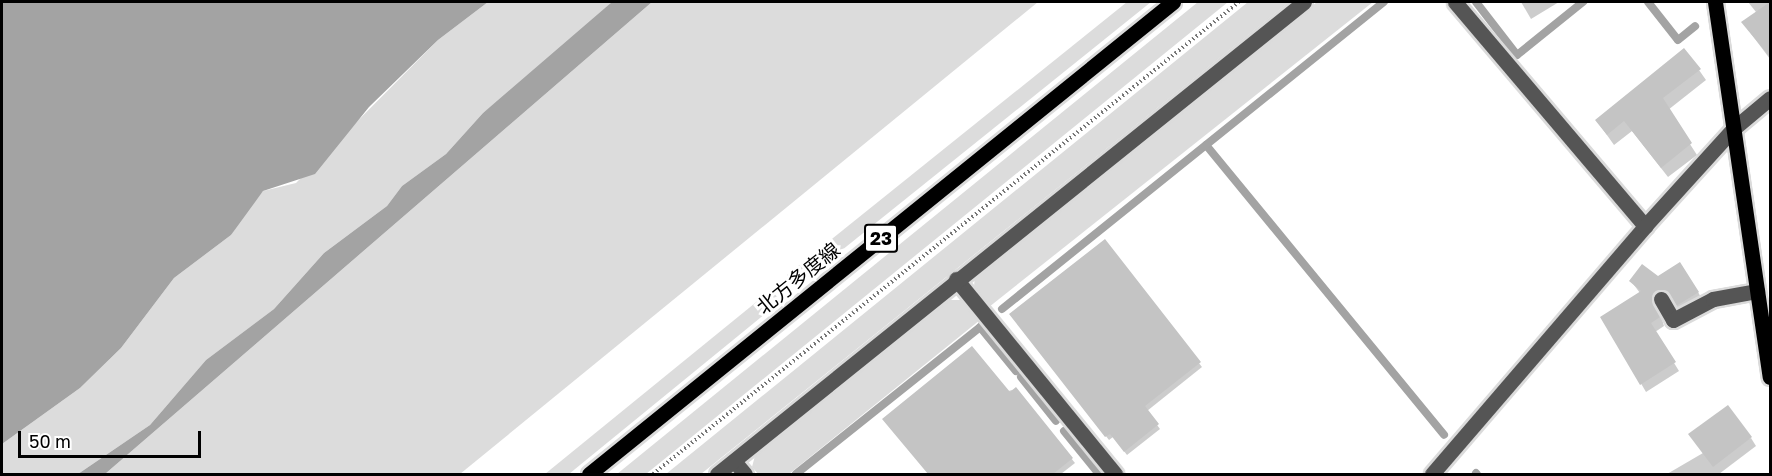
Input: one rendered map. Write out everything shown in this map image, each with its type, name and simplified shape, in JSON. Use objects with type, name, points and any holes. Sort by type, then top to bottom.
[{"type":"main road","name":"北方多度線","points":[[589,474],[1173,2]]},
{"type":"main road","points":[[1715,2],[1770,377]]},
{"type":"street","points":[[717,474],[956,279],[1304,2]]},
{"type":"street","points":[[1455,2],[1645,226]]},
{"type":"street","points":[[1432,474],[1645,226],[1733,129],[1770,98]]},
{"type":"street","points":[[956,279],[1115,474]]},
{"type":"street","points":[[1662,299],[1674,320],[1713,298],[1757,291]]},
{"type":"street","points":[[734,461],[745,474]]},
{"type":"path","points":[[653,474],[1239,2]]},
{"type":"shaded area","points":[[2,2],[488,2],[438,40],[369,107],[315,174],[263,191],[231,235],[174,278],[121,348],[80,388],[2,444]]},
{"type":"shaded area","points":[[488,2],[612,2],[564,48],[483,113],[446,154],[402,186],[387,206],[324,253],[274,309],[206,360],[150,425],[78,474],[2,474],[2,444],[80,388],[121,348],[174,278],[231,235],[248,205],[263,191],[296,183],[438,40]]},
{"type":"shaded area","points":[[612,2],[652,2],[105,474],[78,474],[150,425],[206,360],[274,309],[324,253],[387,206],[402,186],[446,154],[483,113]]},
{"type":"shaded area","points":[[652,2],[1038,2],[460,474],[105,474]]},
{"type":"shaded area","points":[[1127,2],[1151,2],[796,287],[787,275]]},
{"type":"shaded area","points":[[1198,2],[1228,2],[646,474],[617,474]]},
{"type":"shaded area","points":[[1248,2],[1289,2],[701,474],[666,474]]},
{"type":"shaded area","points":[[1317,2],[1373,2],[989,307],[974,288],[975,273]]},
{"type":"shaded area","points":[[771,290],[781,301],[569,474],[545,474]]},
{"type":"shaded area","points":[[945,300],[964,300],[980,320],[789,474],[758,474],[752,467],[756,452]]},
{"type":"building","points":[[1770,2],[1770,57],[1741,22]]},
{"type":"building","points":[[1684,48],[1701,69],[1663,98],[1692,143],[1661,168],[1624,121],[1607,135],[1595,120]]},
{"type":"building","points":[[1105,239],[1201,362],[1145,406],[1159,424],[1124,452],[1110,434],[1105,437],[1009,314]]},
{"type":"building","points":[[1680,262],[1699,292],[1676,306],[1665,290],[1653,294],[1660,317],[1651,323],[1676,362],[1640,385],[1600,317],[1641,291],[1629,281],[1642,264],[1658,276]]},
{"type":"building","points":[[972,346],[1010,392],[1016,387],[1073,458],[1053,474],[928,474],[882,419]]},
{"type":"building","points":[[1728,405],[1752,437],[1713,467],[1688,434]]},
{"type":"waterway","points":[[1002,309],[1384,2]]},
{"type":"waterway","points":[[1476,2],[1517,55],[1583,2]]},
{"type":"waterway","points":[[1648,2],[1678,40],[1695,26]]},
{"type":"waterway","points":[[1206,145],[1444,435]]},
{"type":"waterway","points":[[796,474],[980,327],[1016,371]]},
{"type":"waterway","points":[[1021,377],[1056,421]]},
{"type":"waterway","points":[[1064,431],[1099,474]]}]
